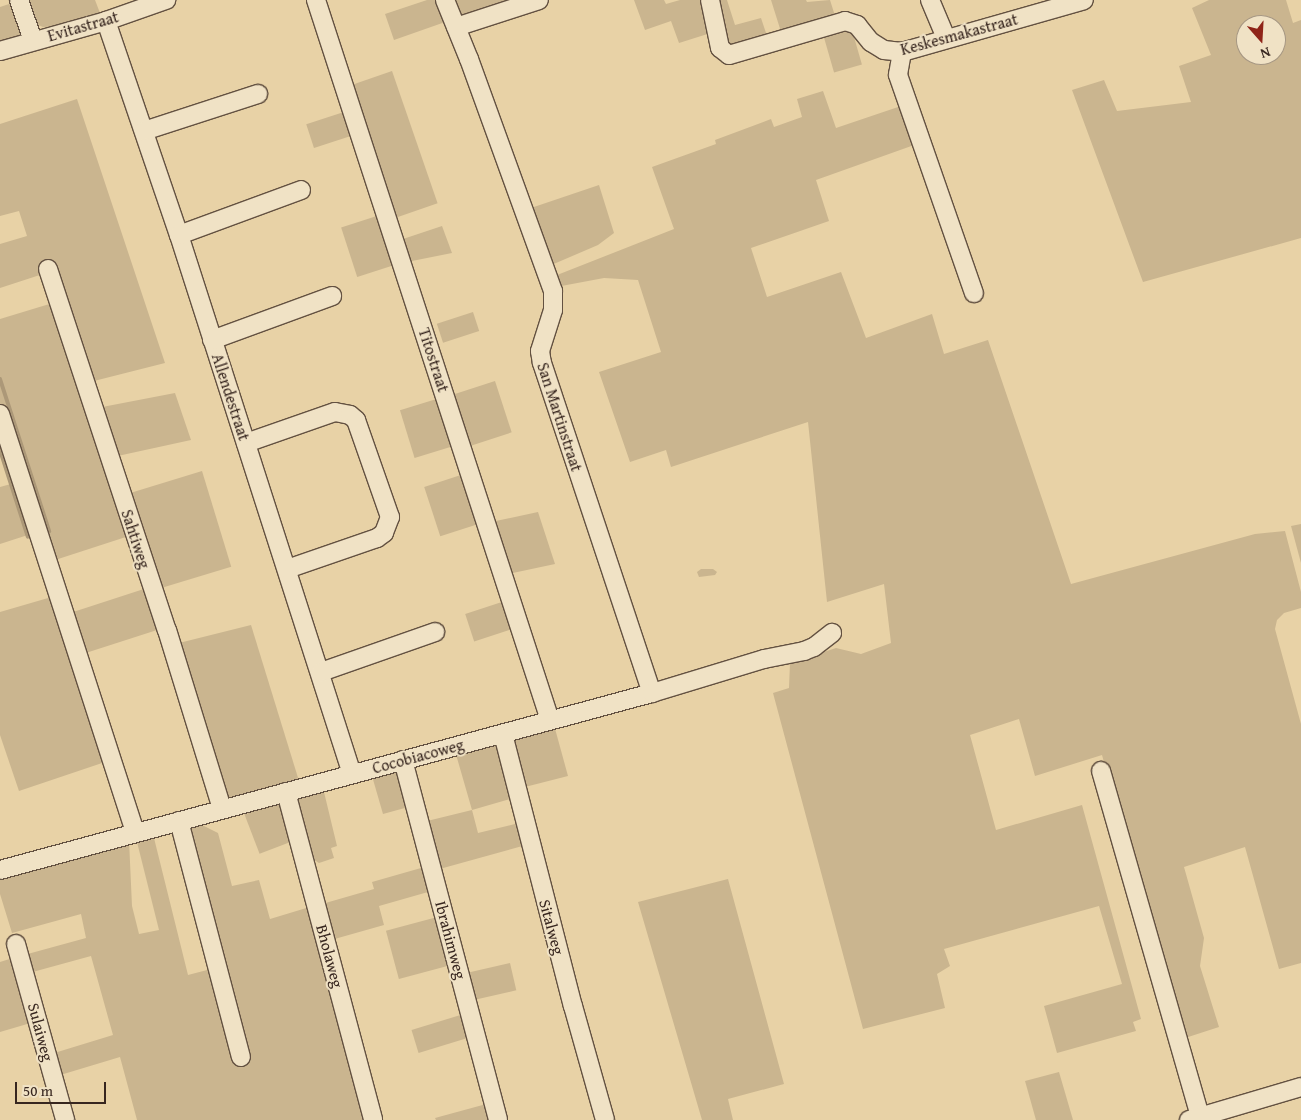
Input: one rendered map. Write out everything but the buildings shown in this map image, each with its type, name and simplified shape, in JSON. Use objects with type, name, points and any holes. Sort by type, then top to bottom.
[{"type":"street","points":[[19,0],[33,41]]},
{"type":"street","name":"Evitastraat","points":[[0,51],[106,21],[166,0]]},
{"type":"street","name":"Titostraat","points":[[316,0],[550,720]]},
{"type":"street","name":"San Martinstraat","points":[[445,0],[553,291],[553,310],[540,351],[542,364],[652,694]]},
{"type":"street","points":[[456,27],[538,0]]},
{"type":"street","name":"Keskesmakastraat","points":[[710,0],[720,48],[729,55],[845,21],[857,26],[871,42],[884,50],[902,52],[1084,0]]},
{"type":"street","points":[[930,0],[946,38]]},
{"type":"street","name":"Allendestraat","points":[[106,21],[179,235],[321,672],[352,774]]},
{"type":"street","points":[[902,52],[898,75],[974,293]]},
{"type":"street","points":[[144,131],[258,94]]},
{"type":"street","points":[[179,235],[301,190]]},
{"type":"street","name":"Sahtiweg","points":[[48,269],[167,630],[222,809]]},
{"type":"street","points":[[212,340],[332,296]]},
{"type":"street","points":[[246,443],[336,412],[350,416],[356,420],[390,517],[384,533],[378,538],[287,569]]},
{"type":"street","points":[[0,414],[135,832]]},
{"type":"street","points":[[321,672],[435,632]]},
{"type":"street","name":"Cocobiacoweg","points":[[0,870],[135,832],[652,694],[764,660],[804,651],[814,647],[832,633]]},
{"type":"street","name":"Sitalweg","points":[[503,734],[573,1006],[605,1120]]},
{"type":"street","name":"Ibrahimweg","points":[[403,760],[498,1120]]},
{"type":"street","points":[[1102,770],[1194,1118],[1301,1087]]},
{"type":"street","name":"Bholaweg","points":[[286,792],[373,1120]]},
{"type":"street","points":[[179,821],[241,1057]]},
{"type":"street","name":"Sulaiweg","points":[[16,944],[65,1120]]},
{"type":"shaded area","points":[[26,0],[95,0],[100,13],[60,26],[43,27],[36,24],[32,18]]},
{"type":"shaded area","points":[[427,0],[440,0],[448,21],[394,40],[385,14]]},
{"type":"shaded area","points":[[450,0],[521,0],[463,20]]},
{"type":"shaded area","points":[[634,0],[664,0],[666,4],[680,0],[727,0],[735,25],[761,18],[767,36],[723,49],[717,31],[679,43],[671,21],[645,30]]},
{"type":"shaded area","points":[[771,0],[806,0],[807,2],[830,0],[836,19],[782,35]]},
{"type":"shaded area","points":[[1209,0],[1286,0],[1293,23],[1301,20],[1301,238],[1143,282],[1072,90],[1104,80],[1117,111],[1191,102],[1179,66],[1211,55],[1192,8]]},
{"type":"shaded area","points":[[15,2],[22,36],[0,46],[0,7]]},
{"type":"shaded area","points":[[852,30],[862,65],[834,73],[824,38]]},
{"type":"shaded area","points":[[392,71],[438,203],[395,218],[349,86]]},
{"type":"shaded area","points":[[823,91],[836,128],[904,105],[917,144],[816,180],[829,221],[751,248],[767,297],[841,272],[866,338],[932,314],[944,354],[988,340],[1071,584],[1255,534],[1285,531],[1301,592],[1301,608],[1284,613],[1277,620],[1275,629],[1301,724],[1301,963],[1279,969],[1245,847],[1184,867],[1204,938],[1200,966],[1219,1027],[1182,1039],[1102,755],[1035,776],[1019,719],[970,735],[996,830],[1082,805],[1141,1019],[1133,1022],[1136,1031],[1057,1053],[1044,1006],[1122,984],[1099,906],[944,949],[950,966],[937,974],[945,1008],[863,1029],[773,693],[789,688],[790,663],[836,648],[861,654],[891,643],[884,584],[827,602],[808,422],[671,467],[666,450],[630,462],[599,372],[661,352],[638,280],[604,278],[556,287],[552,277],[674,229],[652,167],[716,144],[715,140],[771,119],[774,127],[802,117],[797,99]]},
{"type":"shaded area","points":[[77,99],[165,363],[90,382],[46,273],[0,288],[0,244],[27,236],[19,211],[0,216],[0,124]]},
{"type":"shaded area","points":[[350,110],[358,134],[314,148],[306,124]]},
{"type":"shaded area","points":[[599,185],[614,233],[598,245],[549,266],[528,209]]},
{"type":"shaded area","points":[[383,214],[399,263],[357,277],[341,228]]},
{"type":"shaded area","points":[[442,226],[452,253],[407,262],[400,240]]},
{"type":"shaded area","points":[[56,302],[132,535],[52,561],[0,405],[0,319]]},
{"type":"shaded area","points":[[473,312],[479,331],[443,343],[437,324]]},
{"type":"shaded area","points":[[495,381],[512,432],[467,447],[450,396]]},
{"type":"shaded area","points":[[175,393],[191,440],[113,457],[97,408]]},
{"type":"shaded area","points":[[443,397],[458,445],[415,458],[400,410]]},
{"type":"shaded area","points":[[202,471],[231,567],[154,590],[125,495]]},
{"type":"shaded area","points":[[467,473],[483,522],[440,536],[424,487]]},
{"type":"shaded area","points":[[18,482],[34,533],[0,544],[0,487]]},
{"type":"shaded area","points":[[538,512],[555,564],[508,574],[491,522]]},
{"type":"shaded area","points":[[1301,524],[1301,563],[1291,526]]},
{"type":"shaded area","points":[[701,569],[713,569],[717,572],[715,575],[699,577],[697,572]]},
{"type":"shaded area","points":[[150,587],[163,628],[83,654],[70,613]]},
{"type":"shaded area","points":[[55,596],[108,761],[19,791],[0,735],[0,612]]},
{"type":"shaded area","points":[[508,600],[517,628],[474,641],[465,614]]},
{"type":"shaded area","points":[[251,625],[299,781],[231,800],[222,793],[175,644]]},
{"type":"shaded area","points":[[554,725],[568,776],[521,788],[513,741],[515,738]]},
{"type":"shaded area","points":[[497,744],[513,798],[472,810],[455,751]]},
{"type":"shaded area","points":[[397,768],[412,806],[383,814],[372,776]]},
{"type":"shaded area","points":[[324,792],[337,846],[331,848],[334,858],[319,863],[311,858],[295,797],[305,793],[306,796]]},
{"type":"shaded area","points":[[280,801],[295,840],[260,854],[245,815]]},
{"type":"shaded area","points":[[472,810],[478,833],[519,823],[526,845],[436,870],[423,822]]},
{"type":"shaded area","points":[[196,822],[218,833],[232,886],[259,880],[270,919],[313,906],[369,1120],[137,1120],[120,1057],[57,1076],[51,1054],[113,1035],[91,956],[29,973],[24,955],[86,938],[81,914],[12,933],[0,894],[0,876],[129,840],[132,906],[139,934],[159,930],[136,838],[153,834],[188,975],[211,969],[179,835]]},
{"type":"shaded area","points":[[428,866],[435,890],[379,906],[384,925],[331,940],[322,904],[374,889],[372,882]]},
{"type":"shaded area","points":[[728,879],[784,1084],[728,1099],[733,1120],[702,1120],[638,902]]},
{"type":"shaded area","points":[[441,916],[454,964],[399,979],[386,931]]},
{"type":"shaded area","points":[[16,957],[34,1022],[0,1032],[0,962]]},
{"type":"shaded area","points":[[510,963],[516,990],[471,1001],[464,974]]},
{"type":"shaded area","points":[[467,1013],[474,1036],[419,1053],[412,1030]]},
{"type":"shaded area","points":[[1059,1072],[1073,1120],[1036,1120],[1025,1081]]},
{"type":"shaded area","points":[[490,1103],[495,1120],[436,1120],[435,1118]]},
{"type":"waterway","points":[[0,379],[49,531]]},
{"type":"waterway","points":[[0,450],[28,537]]}]
